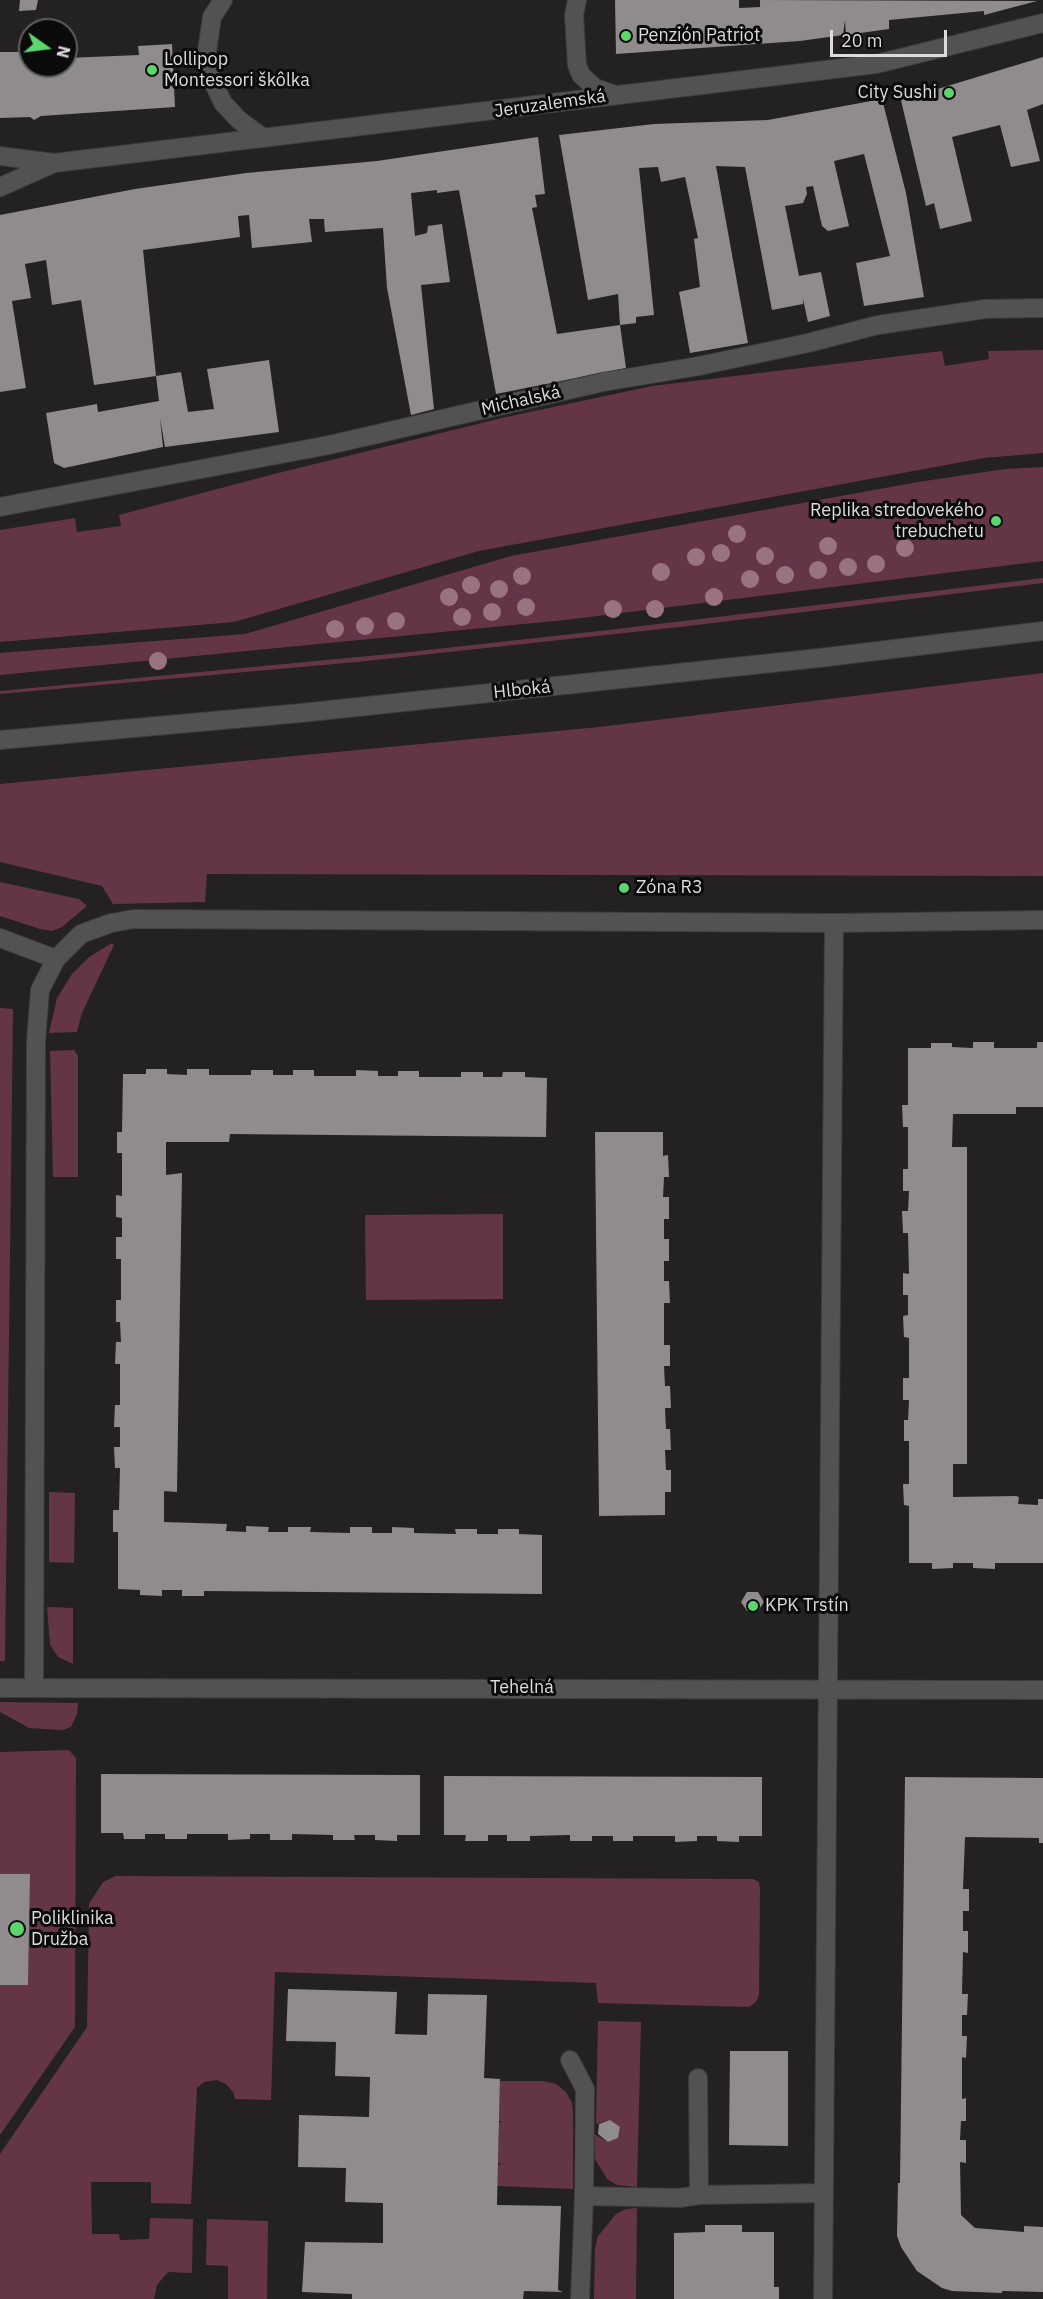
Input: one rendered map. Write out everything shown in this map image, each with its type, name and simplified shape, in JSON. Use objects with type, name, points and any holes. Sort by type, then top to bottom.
[{"type":"street","points":[[223,0],[212,17],[205,65],[223,103],[239,120],[262,137]]},
{"type":"street","points":[[576,0],[574,15],[576,65],[581,75],[595,88],[615,95]]},
{"type":"street","name":"Jeruzalemská","points":[[0,187],[54,164],[262,137],[557,105],[615,95],[876,64],[1043,23]]},
{"type":"street","name":"Jeruzalemská","points":[[0,156],[54,164]]},
{"type":"street","name":"Michalská","points":[[0,507],[329,445],[603,382],[699,366],[808,343],[878,325],[985,309],[1043,308]]},
{"type":"street","name":"Hlboká","points":[[0,740],[313,712],[819,658],[1043,631]]},
{"type":"street","points":[[34,1688],[36,1041],[40,990],[56,959],[81,934],[111,923],[134,919],[834,923],[1043,921]]},
{"type":"street","points":[[823,2299],[834,923]]},
{"type":"street","points":[[0,938],[56,959]]},
{"type":"street","name":"Tehelná","points":[[0,1688],[1043,1690]]},
{"type":"street","points":[[570,2060],[585,2089],[580,2299]]},
{"type":"street","points":[[698,2078],[699,2195]]},
{"type":"street","points":[[584,2196],[679,2198],[699,2195],[824,2193]]},
{"type":"shaded area","points":[[1043,350],[1043,453],[984,458],[479,551],[234,622],[0,642],[0,530],[75,518],[77,532],[121,526],[119,515],[274,474],[502,418],[652,386],[942,351],[945,366],[989,359],[988,351]]},
{"type":"shaded area","points":[[1043,467],[1043,561],[565,620],[0,675],[0,653],[245,634],[511,556],[918,482],[1005,469]]},
{"type":"shaded area","points":[[1043,578],[1043,583],[680,627],[357,662],[0,694],[0,691],[400,653],[608,630]]},
{"type":"shaded area","points":[[1043,673],[1043,876],[207,874],[205,902],[113,904],[102,886],[0,862],[0,784],[599,727]]},
{"type":"shaded area","points":[[0,882],[79,899],[87,906],[62,927],[52,931],[40,929],[0,916]]},
{"type":"shaded area","points":[[112,943],[114,945],[82,1013],[77,1032],[49,1033],[57,998],[72,974],[89,957]]},
{"type":"shaded area","points":[[0,1008],[13,1009],[5,1661],[0,1661]]},
{"type":"shaded area","points":[[74,1050],[78,1056],[78,1177],[53,1177],[50,1051]]},
{"type":"shaded area","points":[[503,1214],[503,1299],[366,1300],[365,1215]]},
{"type":"shaded area","points":[[49,1492],[75,1493],[74,1563],[49,1562]]},
{"type":"shaded area","points":[[47,1607],[73,1608],[73,1664],[58,1657],[50,1645]]},
{"type":"shaded area","points":[[0,1702],[78,1703],[77,1714],[71,1727],[63,1730],[29,1728],[0,1712]]},
{"type":"shaded area","points":[[69,1750],[76,1758],[75,2027],[0,2135],[0,1985],[28,1985],[29,1874],[0,1874],[0,1752]]},
{"type":"shaded area","points":[[116,1876],[753,1879],[759,1882],[760,1890],[759,1995],[756,2002],[749,2007],[598,2003],[596,1983],[275,1972],[271,2100],[235,2099],[233,2092],[226,2084],[217,2080],[204,2082],[197,2088],[191,2204],[151,2203],[151,2182],[91,2182],[92,2234],[119,2234],[120,2240],[149,2239],[150,2218],[193,2219],[192,2273],[168,2272],[157,2285],[154,2299],[0,2299],[0,2154],[87,2027],[89,1904],[103,1882]]},
{"type":"shaded area","points":[[598,2021],[641,2022],[637,2187],[617,2185],[607,2179],[595,2159],[594,2134],[608,2142],[618,2138],[620,2128],[610,2120],[596,2124]]},
{"type":"shaded area","points":[[500,2081],[543,2081],[556,2084],[566,2092],[572,2103],[573,2115],[573,2189],[497,2186],[498,2165],[502,2164],[498,2163],[499,2123],[502,2121],[499,2121]]},
{"type":"shaded area","points":[[637,2208],[636,2299],[594,2299],[595,2248],[598,2236],[616,2214],[626,2209]]},
{"type":"shaded area","points":[[207,2219],[268,2221],[267,2299],[228,2299],[228,2266],[206,2265]]},
{"type":"building","points":[[20,0],[38,0],[36,10],[19,11]]},
{"type":"building","points":[[615,0],[739,0],[739,8],[760,7],[760,0],[1037,1],[984,15],[984,11],[889,20],[889,29],[846,35],[845,20],[843,35],[800,41],[616,54]]},
{"type":"building","points":[[172,44],[175,107],[41,116],[34,120],[30,117],[0,118],[0,52],[18,52],[18,78],[78,78],[78,58],[139,55],[138,46]]},
{"type":"building","points":[[1043,57],[1043,104],[1027,110],[1040,161],[1011,167],[1000,125],[952,137],[972,221],[940,229],[934,203],[926,206],[900,96],[941,88]]},
{"type":"building","points":[[882,99],[906,193],[924,297],[864,306],[856,263],[890,256],[864,154],[834,161],[849,226],[828,231],[822,226],[813,186],[806,187],[807,194],[803,203],[785,206],[799,276],[821,272],[830,316],[808,322],[803,299],[803,304],[772,310],[745,167],[716,166],[748,343],[690,353],[679,292],[700,287],[694,239],[698,238],[685,177],[661,182],[658,167],[639,168],[654,315],[636,317],[636,323],[620,325],[618,294],[588,300],[559,135],[654,124],[768,120]]},
{"type":"building","points":[[538,137],[545,194],[535,195],[537,207],[532,208],[557,334],[620,325],[626,368],[496,394],[459,190],[437,193],[437,190],[411,193],[415,236],[427,233],[428,226],[442,224],[450,282],[421,285],[434,409],[411,415],[387,288],[383,228],[325,232],[324,219],[309,219],[312,242],[252,248],[249,215],[238,216],[240,237],[143,250],[156,376],[94,385],[81,300],[52,305],[46,260],[25,264],[31,298],[12,301],[26,388],[0,392],[0,215],[135,189],[246,173],[377,161]]},
{"type":"building","points":[[269,360],[279,432],[165,447],[160,418],[163,447],[64,468],[54,463],[46,413],[97,404],[98,412],[159,401],[156,376],[181,372],[188,412],[214,409],[207,369]]},
{"type":"building","points":[[973,1042],[994,1042],[994,1048],[1037,1048],[1037,1042],[1043,1042],[1043,1107],[1016,1107],[1016,1114],[953,1114],[952,1147],[967,1147],[967,1464],[953,1464],[953,1497],[1016,1496],[1019,1497],[1018,1504],[1038,1505],[1038,1499],[1043,1499],[1043,1563],[995,1563],[995,1569],[973,1568],[973,1563],[953,1563],[953,1568],[932,1569],[932,1563],[909,1563],[909,1506],[904,1505],[903,1484],[909,1484],[909,1441],[904,1441],[904,1420],[908,1420],[909,1400],[903,1400],[903,1378],[909,1378],[909,1338],[904,1337],[903,1316],[908,1315],[908,1295],[903,1295],[903,1273],[909,1274],[908,1233],[903,1233],[902,1211],[908,1211],[909,1191],[903,1191],[903,1169],[908,1169],[908,1127],[903,1127],[902,1105],[908,1105],[908,1048],[931,1048],[931,1043],[952,1043],[952,1047],[973,1048]]},
{"type":"building","points":[[146,1069],[167,1069],[167,1074],[187,1075],[187,1069],[209,1069],[209,1075],[251,1075],[251,1070],[273,1070],[273,1075],[293,1075],[293,1070],[314,1070],[314,1076],[356,1076],[356,1070],[378,1071],[378,1076],[398,1076],[398,1071],[419,1071],[419,1077],[461,1077],[461,1072],[483,1072],[483,1077],[502,1077],[503,1072],[525,1072],[525,1077],[547,1078],[546,1137],[230,1134],[229,1142],[166,1142],[166,1175],[182,1173],[177,1492],[164,1491],[164,1522],[227,1524],[226,1531],[246,1532],[246,1526],[269,1527],[268,1532],[288,1532],[288,1527],[311,1527],[310,1532],[350,1533],[350,1527],[372,1527],[372,1533],[392,1533],[392,1527],[414,1528],[414,1533],[456,1534],[455,1529],[477,1529],[477,1534],[498,1534],[498,1529],[519,1529],[519,1534],[542,1535],[542,1594],[204,1591],[204,1596],[182,1596],[182,1590],[162,1590],[162,1596],[140,1595],[140,1590],[118,1589],[118,1532],[113,1532],[113,1510],[119,1510],[120,1468],[115,1468],[114,1447],[120,1447],[120,1427],[114,1427],[115,1405],[120,1405],[120,1364],[115,1364],[116,1342],[121,1342],[120,1322],[116,1322],[116,1300],[121,1300],[121,1259],[116,1259],[116,1237],[122,1237],[122,1218],[116,1217],[116,1195],[122,1196],[122,1153],[117,1153],[117,1132],[122,1132],[123,1074],[146,1074]]},
{"type":"building","points":[[595,1132],[663,1132],[663,1156],[668,1155],[669,1177],[664,1177],[663,1197],[669,1197],[669,1219],[664,1219],[664,1239],[669,1239],[669,1261],[664,1261],[664,1281],[669,1281],[670,1303],[664,1303],[664,1345],[670,1345],[670,1366],[664,1366],[665,1386],[670,1386],[671,1408],[665,1408],[666,1429],[670,1429],[671,1450],[665,1450],[666,1470],[671,1470],[671,1492],[665,1492],[665,1515],[599,1516]]},
{"type":"building","name":"KPK Trstín","points":[[747,1592],[758,1592],[764,1602],[758,1611],[747,1611],[741,1602]]},
{"type":"building","points":[[101,1774],[420,1775],[420,1835],[397,1835],[397,1841],[375,1840],[375,1835],[354,1835],[355,1840],[333,1840],[333,1835],[292,1834],[292,1840],[270,1840],[270,1834],[250,1834],[250,1839],[228,1840],[228,1834],[187,1834],[187,1839],[165,1839],[165,1834],[145,1834],[145,1839],[124,1839],[123,1833],[101,1833]]},
{"type":"building","points":[[444,1776],[762,1777],[762,1836],[739,1836],[739,1842],[717,1841],[717,1836],[697,1836],[697,1841],[675,1842],[675,1836],[633,1836],[633,1841],[613,1841],[613,1836],[592,1836],[592,1841],[570,1841],[570,1835],[530,1836],[530,1841],[507,1841],[507,1835],[488,1835],[488,1841],[465,1841],[466,1835],[444,1835]]},
{"type":"building","points":[[905,1777],[1043,1778],[1043,1843],[1039,1843],[1039,1838],[965,1837],[963,1889],[969,1889],[969,1911],[963,1911],[963,1931],[968,1931],[968,1953],[963,1952],[962,1994],[968,1994],[967,2015],[962,2015],[962,2036],[967,2036],[966,2058],[962,2057],[962,2099],[966,2098],[966,2121],[961,2121],[960,2140],[966,2140],[966,2163],[960,2162],[961,2215],[975,2228],[1024,2232],[1024,2226],[1043,2227],[1043,2292],[1002,2291],[1002,2293],[952,2291],[942,2288],[917,2271],[901,2247],[897,2236],[898,2183],[900,2183]]},
{"type":"building","name":"Poliklinika Družba","points":[[0,1874],[30,1874],[28,1985],[0,1985]]},
{"type":"building","points":[[288,1989],[397,1992],[395,2034],[427,2035],[428,1994],[487,1995],[484,2078],[500,2079],[497,2205],[561,2206],[558,2290],[563,2292],[524,2291],[523,2299],[352,2299],[352,2294],[302,2292],[305,2242],[383,2243],[383,2203],[345,2202],[346,2168],[298,2167],[299,2115],[369,2117],[370,2077],[335,2076],[336,2042],[286,2041]]},
{"type":"building","points":[[730,2051],[788,2051],[788,2146],[729,2145]]},
{"type":"building","points":[[610,2120],[620,2127],[618,2138],[608,2142],[598,2134],[599,2124]]},
{"type":"building","points":[[705,2225],[742,2225],[742,2232],[774,2232],[774,2287],[779,2287],[779,2299],[674,2299],[674,2233],[705,2232]]},
{"type":"place","name":"Penzión Patriot","points":[[626,36]]},
{"type":"place","name":"Lollipop Montessori škôlka","points":[[152,70]]},
{"type":"place","name":"City Sushi","points":[[949,93]]},
{"type":"place","name":"Replika stredovekého trebuchetu","points":[[996,521]]},
{"type":"place","name":"Zóna R3","points":[[624,888]]},
{"type":"place","name":"KPK Trstín","points":[[753,1606]]},
{"type":"place","name":"Poliklinika Družba","points":[[17,1929]]}]
